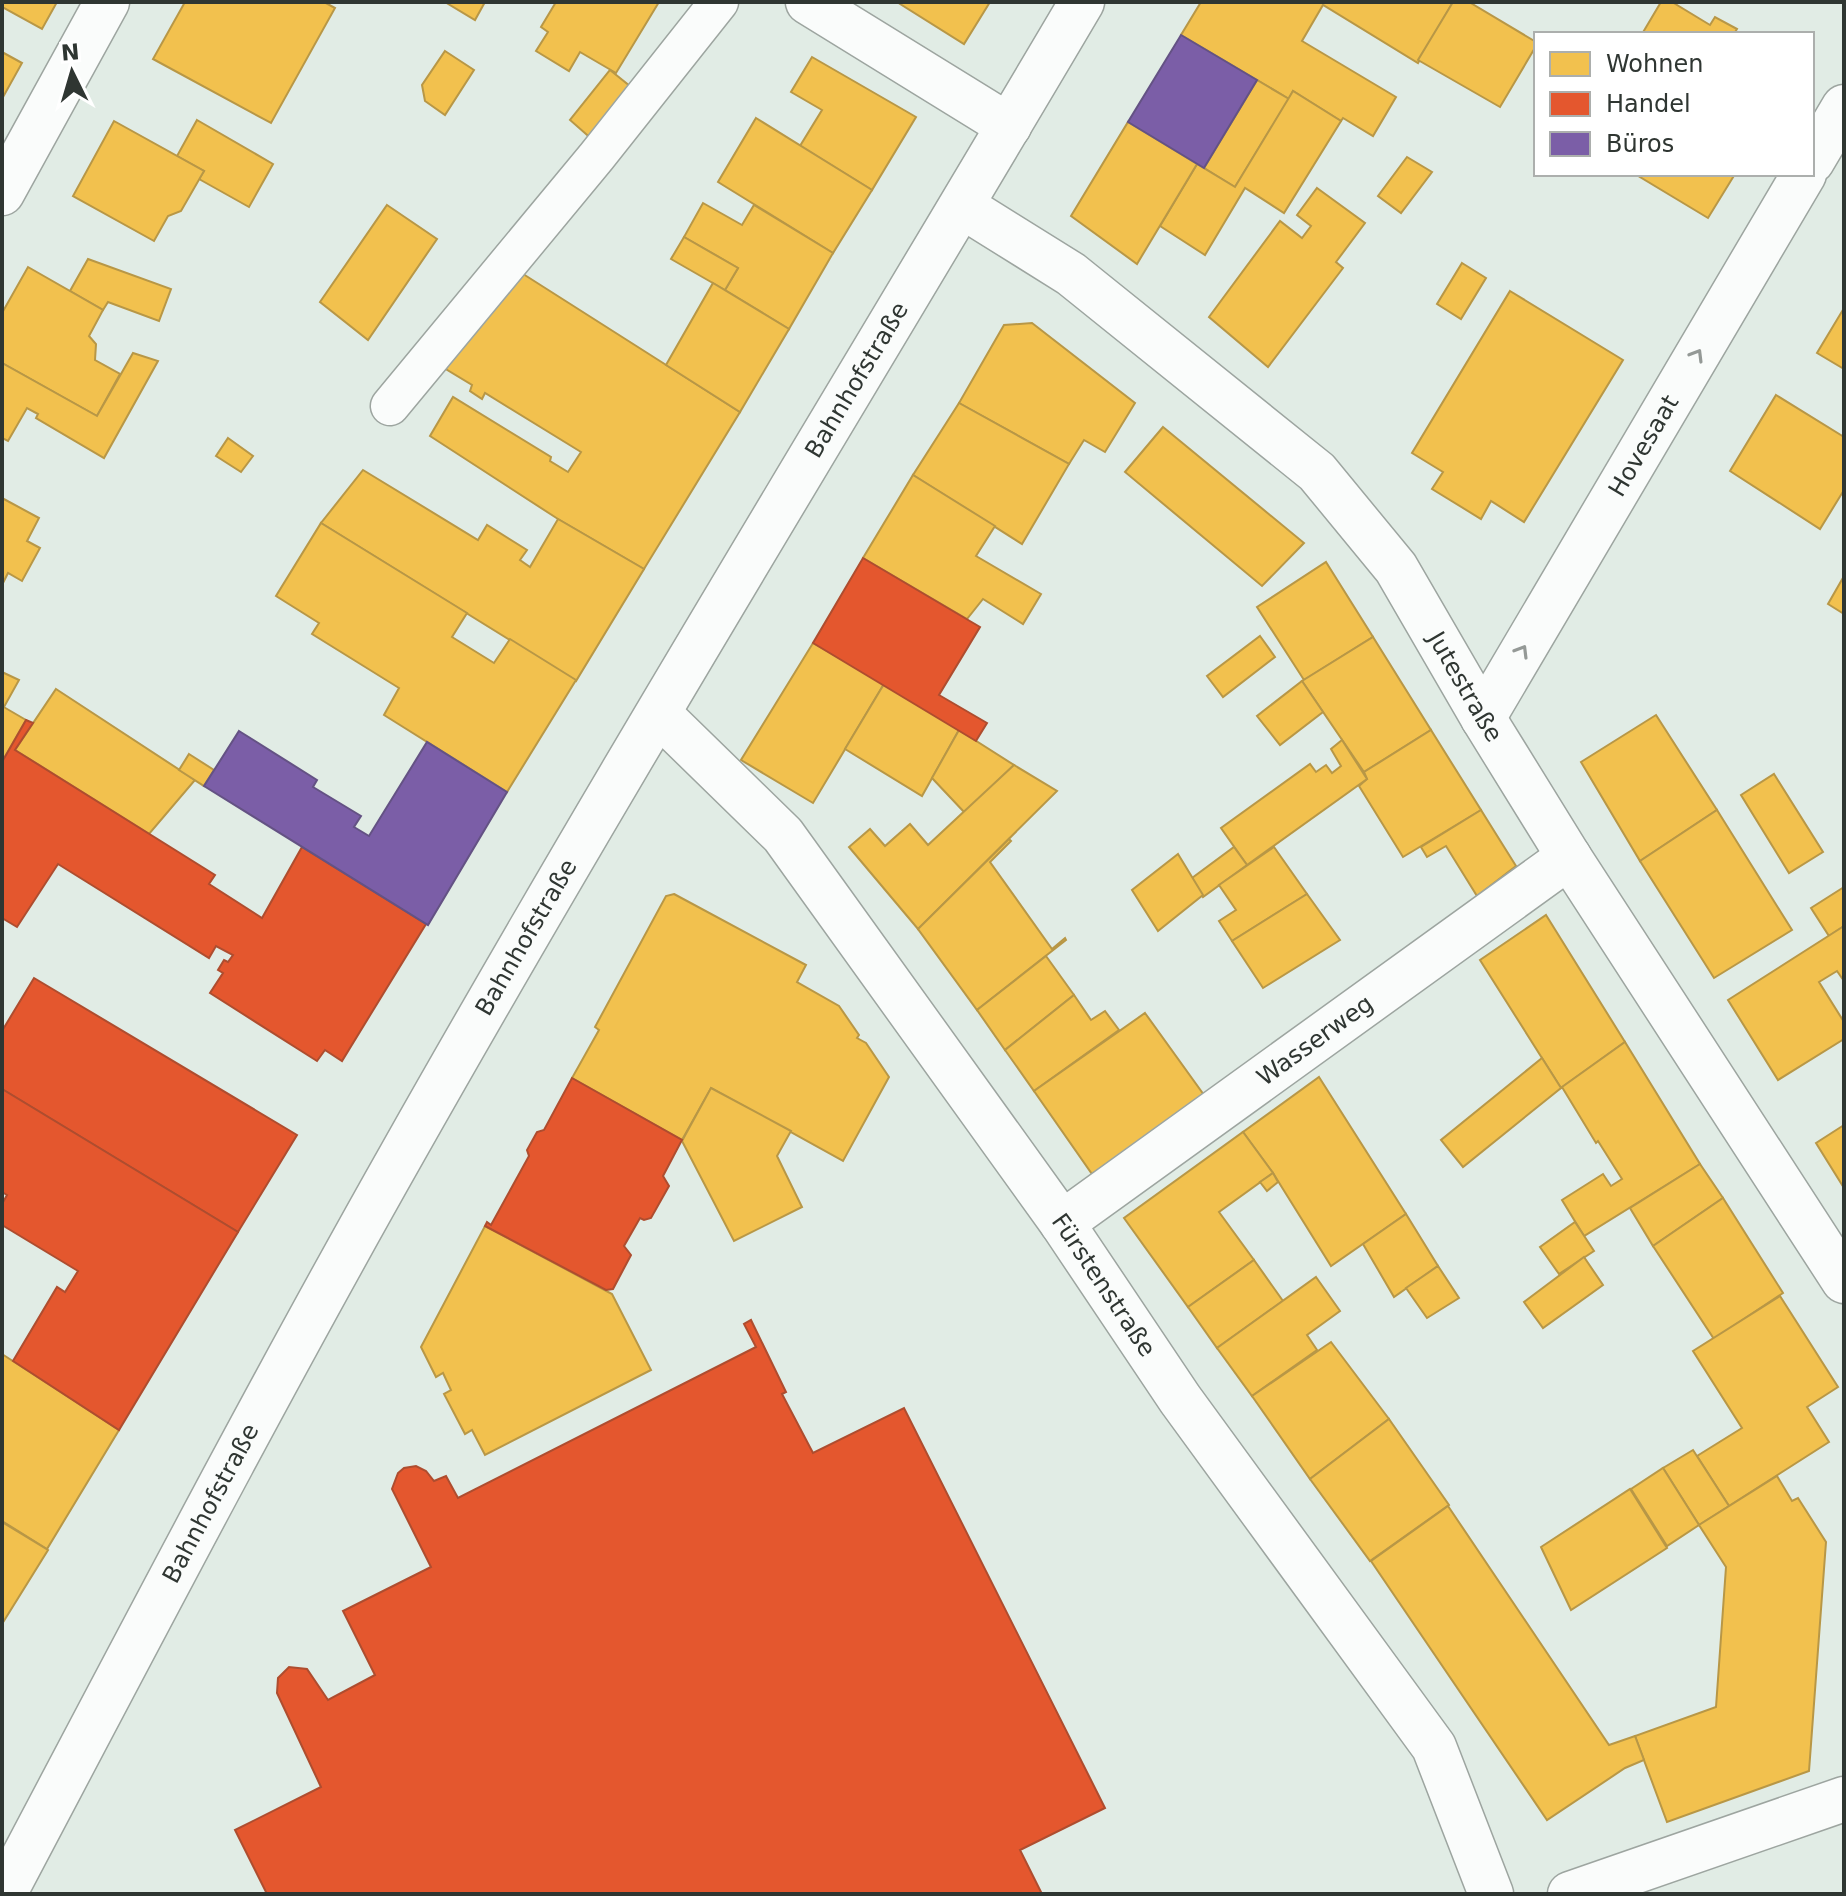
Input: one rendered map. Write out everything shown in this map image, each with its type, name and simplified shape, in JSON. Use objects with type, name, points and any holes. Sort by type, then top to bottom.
[{"type":"street","points":[[2,193],[107,2]]},
{"type":"street","points":[[808,2],[1009,126]]},
{"type":"street","name":"Bahnhofstraße","points":[[4,1894],[289,1357],[405,1149],[1082,2]]},
{"type":"street","points":[[1814,158],[1844,107]]},
{"type":"street","name":"Hovesaat","points":[[1483,718],[1803,176]]},
{"type":"street","name":"Jutestraße","points":[[962,206],[1071,274],[1317,472],[1396,568],[1569,857],[1844,1281]]},
{"type":"street","name":"Fürstenstraße","points":[[659,714],[783,835],[1062,1223],[1180,1399],[1434,1747],[1491,1894]]},
{"type":"street","name":"Wasserweg","points":[[1062,1223],[1569,857]]},
{"type":"street","points":[[1570,1894],[1844,1799]]},
{"type":"lane","points":[[390,406],[597,156],[719,2]]},
{"type":"building: Wohnen","points":[[2,2],[57,2],[42,29],[2,7]]},
{"type":"building: Wohnen","points":[[185,2],[324,2],[335,8],[271,123],[153,59]]},
{"type":"building: Wohnen","points":[[445,2],[485,2],[475,20]]},
{"type":"building: Wohnen","points":[[556,2],[659,2],[616,73],[580,52],[569,71],[536,51],[548,32],[541,27]]},
{"type":"building: Wohnen","points":[[897,2],[990,2],[964,44]]},
{"type":"building: Wohnen","points":[[1201,2],[1453,2],[1418,63],[1323,5],[1302,41],[1396,97],[1373,136],[1343,118],[1341,121],[1293,91],[1289,99],[1181,35]]},
{"type":"building: Wohnen","points":[[1453,2],[1469,2],[1534,41],[1534,49],[1500,107],[1418,60]]},
{"type":"building: Wohnen","points":[[1661,2],[1672,2],[1710,25],[1715,17],[1737,29],[1735,32],[1643,32]]},
{"type":"building: Wohnen","points":[[445,51],[474,70],[445,115],[425,101],[422,85]]},
{"type":"building: Wohnen","points":[[2,52],[22,63],[2,99]]},
{"type":"building: Wohnen","points":[[812,57],[916,117],[872,190],[800,146],[822,110],[791,92]]},
{"type":"building: Wohnen","points":[[610,70],[636,91],[594,141],[570,120]]},
{"type":"building: Wohnen","points":[[1257,80],[1289,99],[1235,187],[1204,168]]},
{"type":"building: Wohnen","points":[[1293,91],[1341,121],[1284,213],[1245,188],[1205,255],[1160,226],[1197,164],[1235,187]]},
{"type":"building: Wohnen","points":[[756,118],[872,190],[833,253],[718,182]]},
{"type":"building: Wohnen","points":[[197,120],[273,164],[249,207],[199,179],[204,171],[177,156]]},
{"type":"building: Wohnen","points":[[114,121],[204,171],[181,211],[168,216],[154,241],[73,196]]},
{"type":"building: Wohnen","points":[[1128,122],[1197,164],[1137,264],[1071,216]]},
{"type":"building: Wohnen","points":[[1407,157],[1432,172],[1401,213],[1378,196]]},
{"type":"building: Wohnen","points":[[1638,176],[1734,176],[1708,218]]},
{"type":"building: Wohnen","points":[[1317,188],[1365,223],[1336,262],[1343,268],[1268,367],[1209,317],[1280,221],[1302,238],[1311,226],[1297,215]]},
{"type":"building: Wohnen","points":[[703,203],[742,225],[754,205],[833,253],[789,329],[725,290],[738,268],[684,237]]},
{"type":"building: Wohnen","points":[[387,205],[437,239],[368,340],[320,302]]},
{"type":"building: Wohnen","points":[[684,237],[738,268],[725,290],[671,259]]},
{"type":"building: Wohnen","points":[[88,259],[171,289],[159,321],[108,302],[103,310],[70,291]]},
{"type":"building: Wohnen","points":[[1462,263],[1486,278],[1461,319],[1437,304]]},
{"type":"building: Wohnen","points":[[28,267],[103,310],[89,336],[96,344],[95,360],[120,374],[97,416],[2,363],[2,313]]},
{"type":"building: Wohnen","points":[[520,272],[740,412],[644,569],[558,519],[430,436],[453,397],[551,457],[550,461],[568,472],[581,452],[485,393],[482,399],[470,391],[472,385],[444,368]]},
{"type":"building: Wohnen","points":[[713,283],[789,329],[740,412],[666,365]]},
{"type":"building: Wohnen","points":[[1510,291],[1623,360],[1524,522],[1491,501],[1481,519],[1432,489],[1443,472],[1412,453]]},
{"type":"building: Wohnen","points":[[1844,308],[1844,369],[1817,353]]},
{"type":"building: Wohnen","points":[[1032,323],[1135,403],[1105,452],[1084,440],[1069,464],[959,403],[1004,325]]},
{"type":"building: Wohnen","points":[[133,353],[158,361],[104,458],[36,418],[38,414],[27,408],[8,441],[2,438],[2,363],[97,416]]},
{"type":"building: Wohnen","points":[[1776,395],[1844,437],[1844,490],[1820,529],[1730,471]]},
{"type":"building: Wohnen","points":[[959,403],[1069,464],[1022,544],[913,475]]},
{"type":"building: Wohnen","points":[[1163,427],[1304,543],[1262,586],[1125,472]]},
{"type":"building: Wohnen","points":[[228,438],[253,456],[241,472],[216,456]]},
{"type":"building: Wohnen","points":[[363,470],[478,540],[487,525],[527,550],[520,560],[530,567],[558,519],[644,569],[576,681],[321,523]]},
{"type":"building: Wohnen","points":[[913,475],[995,526],[976,556],[1041,594],[1023,624],[983,599],[967,619],[863,558]]},
{"type":"building: Wohnen","points":[[2,498],[39,518],[27,541],[40,548],[22,581],[8,573],[2,585]]},
{"type":"building: Wohnen","points":[[321,523],[467,613],[452,637],[494,663],[510,639],[576,680],[507,792],[384,715],[399,688],[312,634],[319,623],[276,596]]},
{"type":"building: Wohnen","points":[[1326,562],[1373,637],[1304,680],[1257,607]]},
{"type":"building: Wohnen","points":[[1844,576],[1844,614],[1828,604]]},
{"type":"building: Wohnen","points":[[1260,636],[1275,657],[1223,697],[1207,676]]},
{"type":"building: Wohnen","points":[[1373,637],[1431,730],[1364,772],[1302,681]]},
{"type":"building: Wohnen","points":[[813,643],[884,684],[813,803],[741,760]]},
{"type":"building: Wohnen","points":[[2,672],[19,680],[4,707],[2,706]]},
{"type":"building: Wohnen","points":[[1302,681],[1323,712],[1280,745],[1257,716]]},
{"type":"building: Wohnen","points":[[884,684],[959,730],[922,796],[845,749]]},
{"type":"building: Wohnen","points":[[56,689],[195,780],[149,834],[15,750]]},
{"type":"building: Wohnen","points":[[2,706],[26,720],[2,762]]},
{"type":"building: Wohnen","points":[[1656,715],[1717,810],[1640,861],[1581,762]]},
{"type":"building: Wohnen","points":[[959,730],[1014,765],[965,813],[932,778]]},
{"type":"building: Wohnen","points":[[1431,730],[1481,810],[1403,857],[1359,786],[1367,779],[1364,772]]},
{"type":"building: Wohnen","points":[[1342,740],[1367,779],[1247,865],[1221,828],[1310,764],[1316,772],[1326,765],[1332,773],[1341,766],[1331,749]]},
{"type":"building: Wohnen","points":[[189,754],[214,770],[204,786],[179,770]]},
{"type":"building: Wohnen","points":[[1014,765],[1057,791],[918,929],[849,847],[870,829],[885,846],[910,824],[928,845]]},
{"type":"building: Wohnen","points":[[1774,774],[1823,852],[1789,873],[1741,795]]},
{"type":"building: Wohnen","points":[[1481,810],[1516,866],[1477,896],[1446,846],[1427,857],[1421,847]]},
{"type":"building: Wohnen","points":[[1717,810],[1792,930],[1714,978],[1640,861]]},
{"type":"building: Wohnen","points":[[1009,839],[1011,841],[990,862],[1052,949],[1066,940],[977,1010],[918,929]]},
{"type":"building: Wohnen","points":[[1234,847],[1247,865],[1203,897],[1192,878]]},
{"type":"building: Wohnen","points":[[1274,847],[1307,894],[1232,941],[1219,921],[1236,910],[1219,885]]},
{"type":"building: Wohnen","points":[[1178,854],[1203,895],[1158,931],[1132,890]]},
{"type":"building: Wohnen","points":[[1844,887],[1844,926],[1829,936],[1811,908]]},
{"type":"building: Wohnen","points":[[674,894],[806,965],[797,982],[839,1006],[859,1035],[857,1038],[866,1043],[889,1077],[843,1161],[711,1088],[682,1140],[572,1078],[599,1030],[595,1027],[666,896]]},
{"type":"building: Wohnen","points":[[1307,894],[1340,940],[1263,988],[1232,941]]},
{"type":"building: Wohnen","points":[[1546,915],[1625,1042],[1561,1088],[1480,960]]},
{"type":"building: Wohnen","points":[[1844,926],[1844,981],[1837,971],[1819,982],[1844,1022],[1844,1039],[1778,1080],[1728,1000]]},
{"type":"building: Wohnen","points":[[1046,956],[1074,995],[1005,1050],[977,1010]]},
{"type":"building: Wohnen","points":[[1074,995],[1091,1020],[1105,1011],[1119,1030],[1034,1091],[1005,1050]]},
{"type":"building: Wohnen","points":[[1145,1013],[1204,1095],[1092,1174],[1034,1091]]},
{"type":"building: Wohnen","points":[[1625,1042],[1700,1164],[1584,1236],[1562,1200],[1603,1174],[1611,1186],[1622,1179],[1562,1087]]},
{"type":"building: Wohnen","points":[[1542,1058],[1561,1088],[1463,1167],[1441,1140]]},
{"type":"building: Wohnen","points":[[1319,1077],[1406,1214],[1331,1266],[1273,1173],[1243,1132]]},
{"type":"building: Wohnen","points":[[711,1088],[791,1131],[777,1156],[802,1207],[734,1241],[682,1141]]},
{"type":"building: Wohnen","points":[[1844,1125],[1844,1188],[1816,1143]]},
{"type":"building: Wohnen","points":[[1243,1132],[1273,1173],[1219,1212],[1254,1260],[1188,1307],[1124,1218]]},
{"type":"building: Wohnen","points":[[1700,1164],[1723,1198],[1653,1246],[1630,1208]]},
{"type":"building: Wohnen","points":[[1273,1173],[1278,1182],[1267,1191],[1260,1182]]},
{"type":"building: Wohnen","points":[[1723,1198],[1783,1293],[1714,1339],[1653,1246]]},
{"type":"building: Wohnen","points":[[1406,1214],[1438,1266],[1394,1297],[1363,1244]]},
{"type":"building: Wohnen","points":[[1575,1222],[1594,1251],[1559,1274],[1540,1247]]},
{"type":"building: Wohnen","points":[[485,1226],[612,1294],[651,1370],[485,1455],[472,1430],[465,1434],[444,1394],[451,1390],[443,1373],[436,1377],[421,1347]]},
{"type":"building: Wohnen","points":[[1584,1257],[1603,1285],[1543,1328],[1524,1302]]},
{"type":"building: Wohnen","points":[[1254,1260],[1283,1301],[1217,1348],[1188,1307]]},
{"type":"building: Wohnen","points":[[1438,1266],[1459,1298],[1427,1318],[1406,1288]]},
{"type":"building: Wohnen","points":[[1316,1277],[1340,1311],[1307,1335],[1317,1350],[1252,1396],[1217,1348]]},
{"type":"building: Wohnen","points":[[1780,1296],[1838,1387],[1807,1407],[1829,1442],[1729,1506],[1697,1456],[1742,1428],[1693,1351]]},
{"type":"building: Wohnen","points":[[1331,1342],[1389,1419],[1310,1479],[1252,1396]]},
{"type":"building: Wohnen","points":[[2,1354],[119,1430],[47,1549],[2,1521]]},
{"type":"building: Wohnen","points":[[1389,1419],[1449,1505],[1370,1561],[1310,1479]]},
{"type":"building: Wohnen","points":[[1693,1450],[1729,1506],[1699,1525],[1663,1468]]},
{"type":"building: Wohnen","points":[[1663,1468],[1699,1525],[1667,1546],[1631,1489]]},
{"type":"building: Wohnen","points":[[1777,1476],[1792,1501],[1798,1498],[1826,1542],[1809,1771],[1667,1822],[1635,1736],[1716,1707],[1726,1567],[1699,1525]]},
{"type":"building: Wohnen","points":[[1630,1489],[1667,1548],[1571,1610],[1541,1547]]},
{"type":"building: Wohnen","points":[[1448,1506],[1609,1745],[1635,1736],[1644,1760],[1625,1768],[1547,1820],[1371,1561]]},
{"type":"building: Wohnen","points":[[2,1522],[48,1550],[2,1624]]},
{"type":"building: Handel","points":[[863,558],[980,627],[939,695],[987,723],[976,741],[813,643]]},
{"type":"building: Handel","points":[[26,720],[33,723],[15,750],[215,875],[209,884],[262,918],[302,847],[426,924],[342,1061],[325,1050],[317,1061],[210,993],[223,973],[218,970],[224,960],[228,962],[233,955],[216,946],[209,958],[58,864],[17,927],[2,918],[2,762]]},
{"type":"building: Handel","points":[[34,978],[297,1135],[238,1232],[2,1089],[2,1031]]},
{"type":"building: Handel","points":[[572,1078],[682,1140],[663,1176],[669,1186],[651,1218],[640,1218],[624,1246],[631,1255],[613,1289],[606,1290],[485,1226],[487,1222],[491,1225],[529,1156],[527,1150],[537,1132],[544,1130]]},
{"type":"building: Handel","points":[[2,1089],[238,1232],[119,1430],[13,1361],[57,1287],[65,1292],[78,1271],[2,1225],[2,1204],[7,1195],[2,1192]]},
{"type":"building: Handel","points":[[751,1320],[786,1392],[782,1394],[813,1453],[904,1408],[1105,1808],[1020,1850],[1042,1894],[267,1894],[235,1830],[321,1787],[277,1693],[278,1678],[289,1667],[307,1669],[328,1700],[375,1675],[343,1611],[431,1567],[392,1489],[398,1473],[404,1468],[416,1466],[426,1471],[434,1481],[446,1476],[458,1498],[756,1347],[744,1324]]},
{"type":"building: Büros","points":[[1181,35],[1257,80],[1204,168],[1128,122]]},
{"type":"building: Büros","points":[[239,731],[317,780],[313,787],[361,816],[354,827],[369,836],[427,742],[507,792],[428,925],[204,786]]}]
